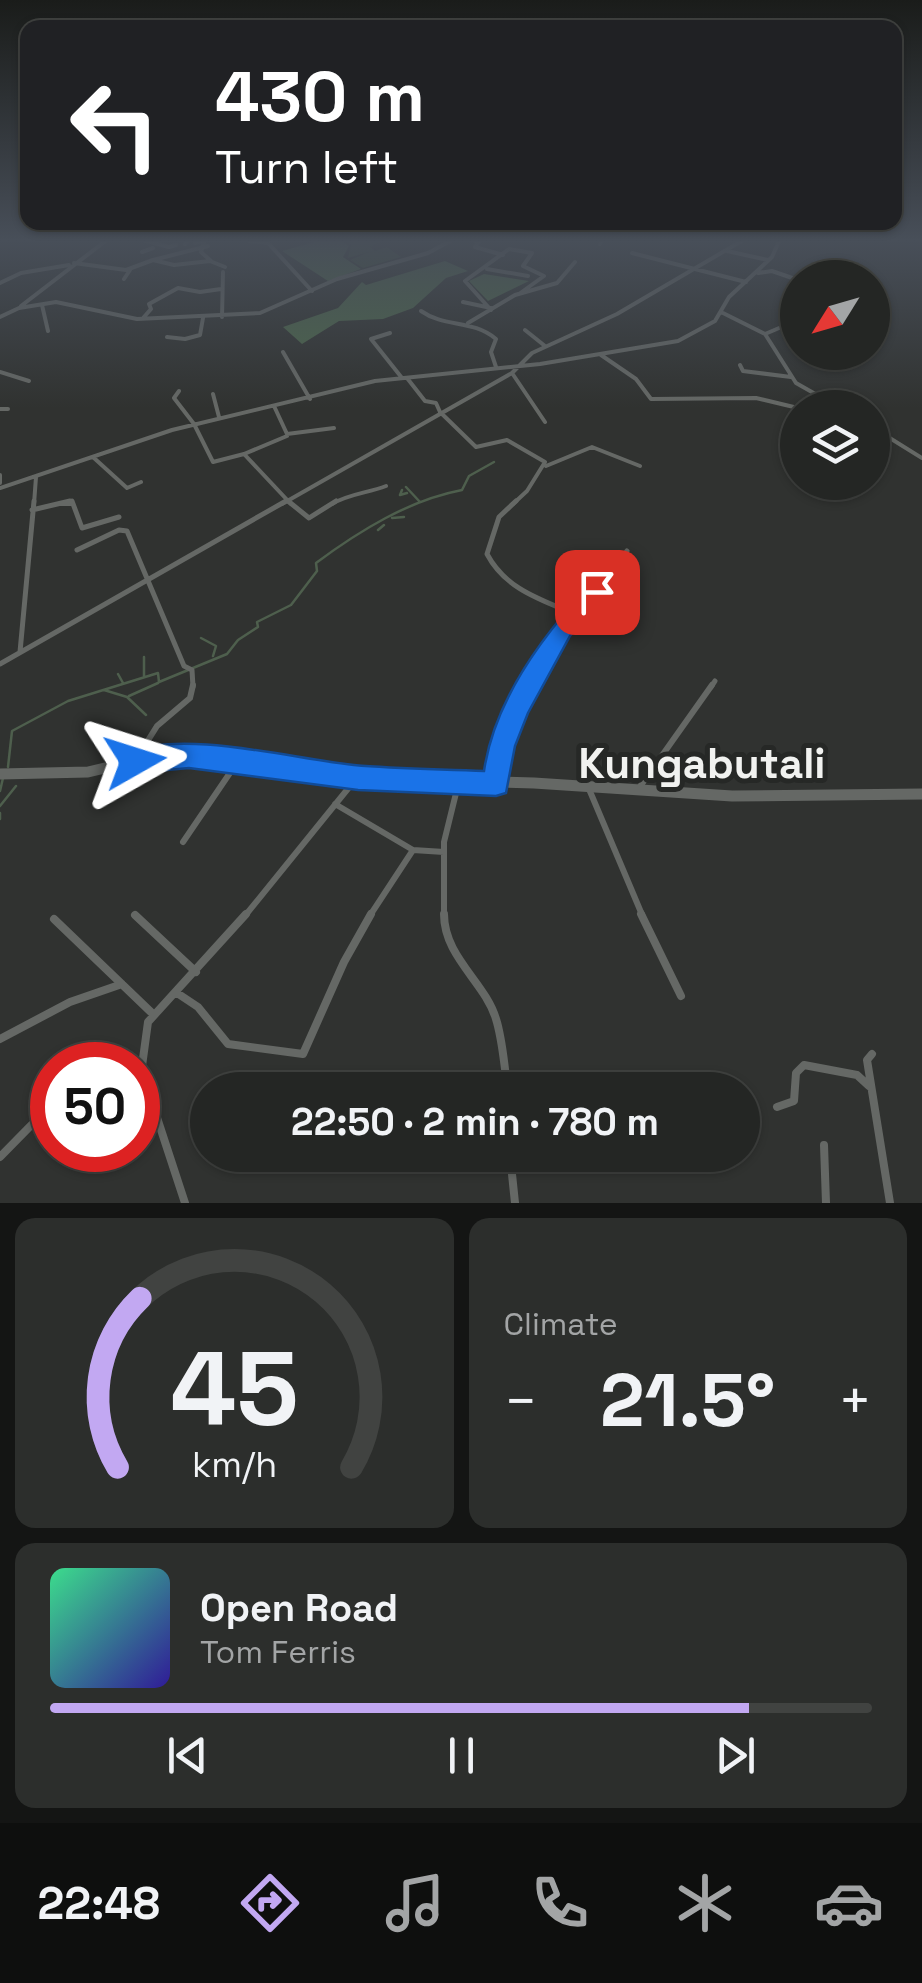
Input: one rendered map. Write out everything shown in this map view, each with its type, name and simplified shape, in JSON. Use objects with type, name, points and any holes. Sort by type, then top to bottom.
[{"type":"main road","points":[[0,774],[88,772],[180,756],[358,778],[805,797],[922,794]]},
{"type":"street","points":[[19,308],[35,295]]},
{"type":"street","points":[[144,318],[150,304],[164,295]]},
{"type":"street","points":[[220,295],[222,316]]},
{"type":"street","points":[[0,309],[2,315],[19,308],[66,302],[136,319],[202,318],[268,312],[303,295]]},
{"type":"street","points":[[478,295],[491,309]]},
{"type":"street","points":[[468,324],[516,295]]},
{"type":"street","points":[[0,664],[512,373],[545,346],[590,328],[648,295]]},
{"type":"street","points":[[0,482],[36,477],[219,417],[404,377],[522,366],[675,342],[709,325],[723,313],[732,295]]},
{"type":"street","points":[[463,302],[491,309]]},
{"type":"street","points":[[41,304],[48,331]]},
{"type":"street","points":[[422,311],[438,324],[458,320],[494,337],[491,352],[496,366]]},
{"type":"street","points":[[723,313],[765,334],[792,377]]},
{"type":"street","points":[[168,337],[185,339],[200,335],[202,318]]},
{"type":"street","points":[[765,334],[780,328]]},
{"type":"street","points":[[525,330],[545,346]]},
{"type":"street","points":[[390,333],[372,340],[425,401],[436,403],[440,412],[476,446],[507,440],[546,466]]},
{"type":"street","points":[[282,352],[310,399]]},
{"type":"street","points":[[598,354],[636,379],[651,400],[756,398],[780,404]]},
{"type":"street","points":[[740,365],[743,370],[792,377],[812,390]]},
{"type":"street","points":[[0,372],[29,380]]},
{"type":"street","points":[[512,373],[525,394],[542,410],[545,422]]},
{"type":"street","points":[[180,392],[174,398],[194,424],[214,463],[290,434],[334,428]]},
{"type":"street","points":[[213,394],[219,417]]},
{"type":"street","points":[[274,406],[281,428],[290,434]]},
{"type":"street","points":[[0,409],[8,409]]},
{"type":"street","points":[[890,439],[922,458]]},
{"type":"street","points":[[577,615],[504,583],[495,573],[486,554],[499,517],[546,466],[592,447],[640,466]]},
{"type":"street","points":[[244,454],[287,501],[309,518],[344,496],[359,498],[386,486]]},
{"type":"street","points":[[94,458],[128,488],[142,482]]},
{"type":"street","points":[[20,652],[36,477]]},
{"type":"street","points":[[32,510],[72,501],[82,528],[119,517]]},
{"type":"street","points":[[106,523],[111,535]]},
{"type":"street","points":[[77,550],[127,531],[184,666],[192,670],[194,686],[183,709],[159,724],[135,761]]},
{"type":"street","points":[[496,784],[501,746],[516,710],[562,630],[617,574],[628,551]]},
{"type":"street","points":[[637,790],[715,680]]},
{"type":"street","points":[[183,842],[238,762]]},
{"type":"street","points":[[144,1042],[145,1030],[154,1015],[299,854],[358,778]]},
{"type":"street","points":[[459,780],[444,852],[444,925],[457,958],[496,1016],[505,1072]]},
{"type":"street","points":[[589,788],[620,870],[681,996]]},
{"type":"street","points":[[335,804],[413,850],[444,852]]},
{"type":"street","points":[[176,992],[198,1007],[228,1044],[303,1054],[317,1033],[322,1012],[369,913],[413,850]]},
{"type":"street","points":[[136,915],[196,972]]},
{"type":"street","points":[[54,919],[154,1015]]},
{"type":"street","points":[[0,1039],[70,1002],[122,984]]},
{"type":"street","points":[[872,1054],[868,1060],[871,1088],[890,1203]]},
{"type":"street","points":[[777,1107],[794,1101],[796,1072],[804,1065],[857,1075],[871,1088]]},
{"type":"street","points":[[0,1157],[30,1126]]},
{"type":"street","points":[[160,1131],[185,1203]]},
{"type":"street","points":[[824,1145],[826,1203]]},
{"type":"street","points":[[512,1172],[515,1203]]},
{"type":"green space","points":[[350,295],[427,295],[413,308],[383,319],[339,321],[302,344],[283,327],[338,308]]},
{"type":"waterway","points":[[8,767],[12,731],[68,701],[158,673],[159,682],[227,654],[238,640],[258,627],[257,622],[291,605],[317,571],[316,563],[332,551],[404,509],[462,490],[469,476],[494,462]]},
{"type":"waterway","points":[[406,487],[420,502]]},
{"type":"waterway","points":[[402,490],[400,495],[407,493]]},
{"type":"waterway","points":[[392,518],[404,517]]},
{"type":"waterway","points":[[378,530],[384,525]]},
{"type":"waterway","points":[[201,638],[216,646],[213,656]]},
{"type":"waterway","points":[[144,657],[144,676]]},
{"type":"waterway","points":[[118,674],[123,683]]},
{"type":"waterway","points":[[129,696],[158,683]]},
{"type":"waterway","points":[[104,690],[127,697],[146,715]]},
{"type":"waterway","points":[[0,791],[3,778]]},
{"type":"waterway","points":[[0,806],[16,786]]},
{"type":"waterway","points":[[0,813],[0,819]]},
{"type":"district","name":"Kungabutali","points":[[702,763]]},
{"type":"route","points":[[135,761],[189,756],[358,778],[496,784],[501,746],[516,710],[562,630],[597,592]]}]
